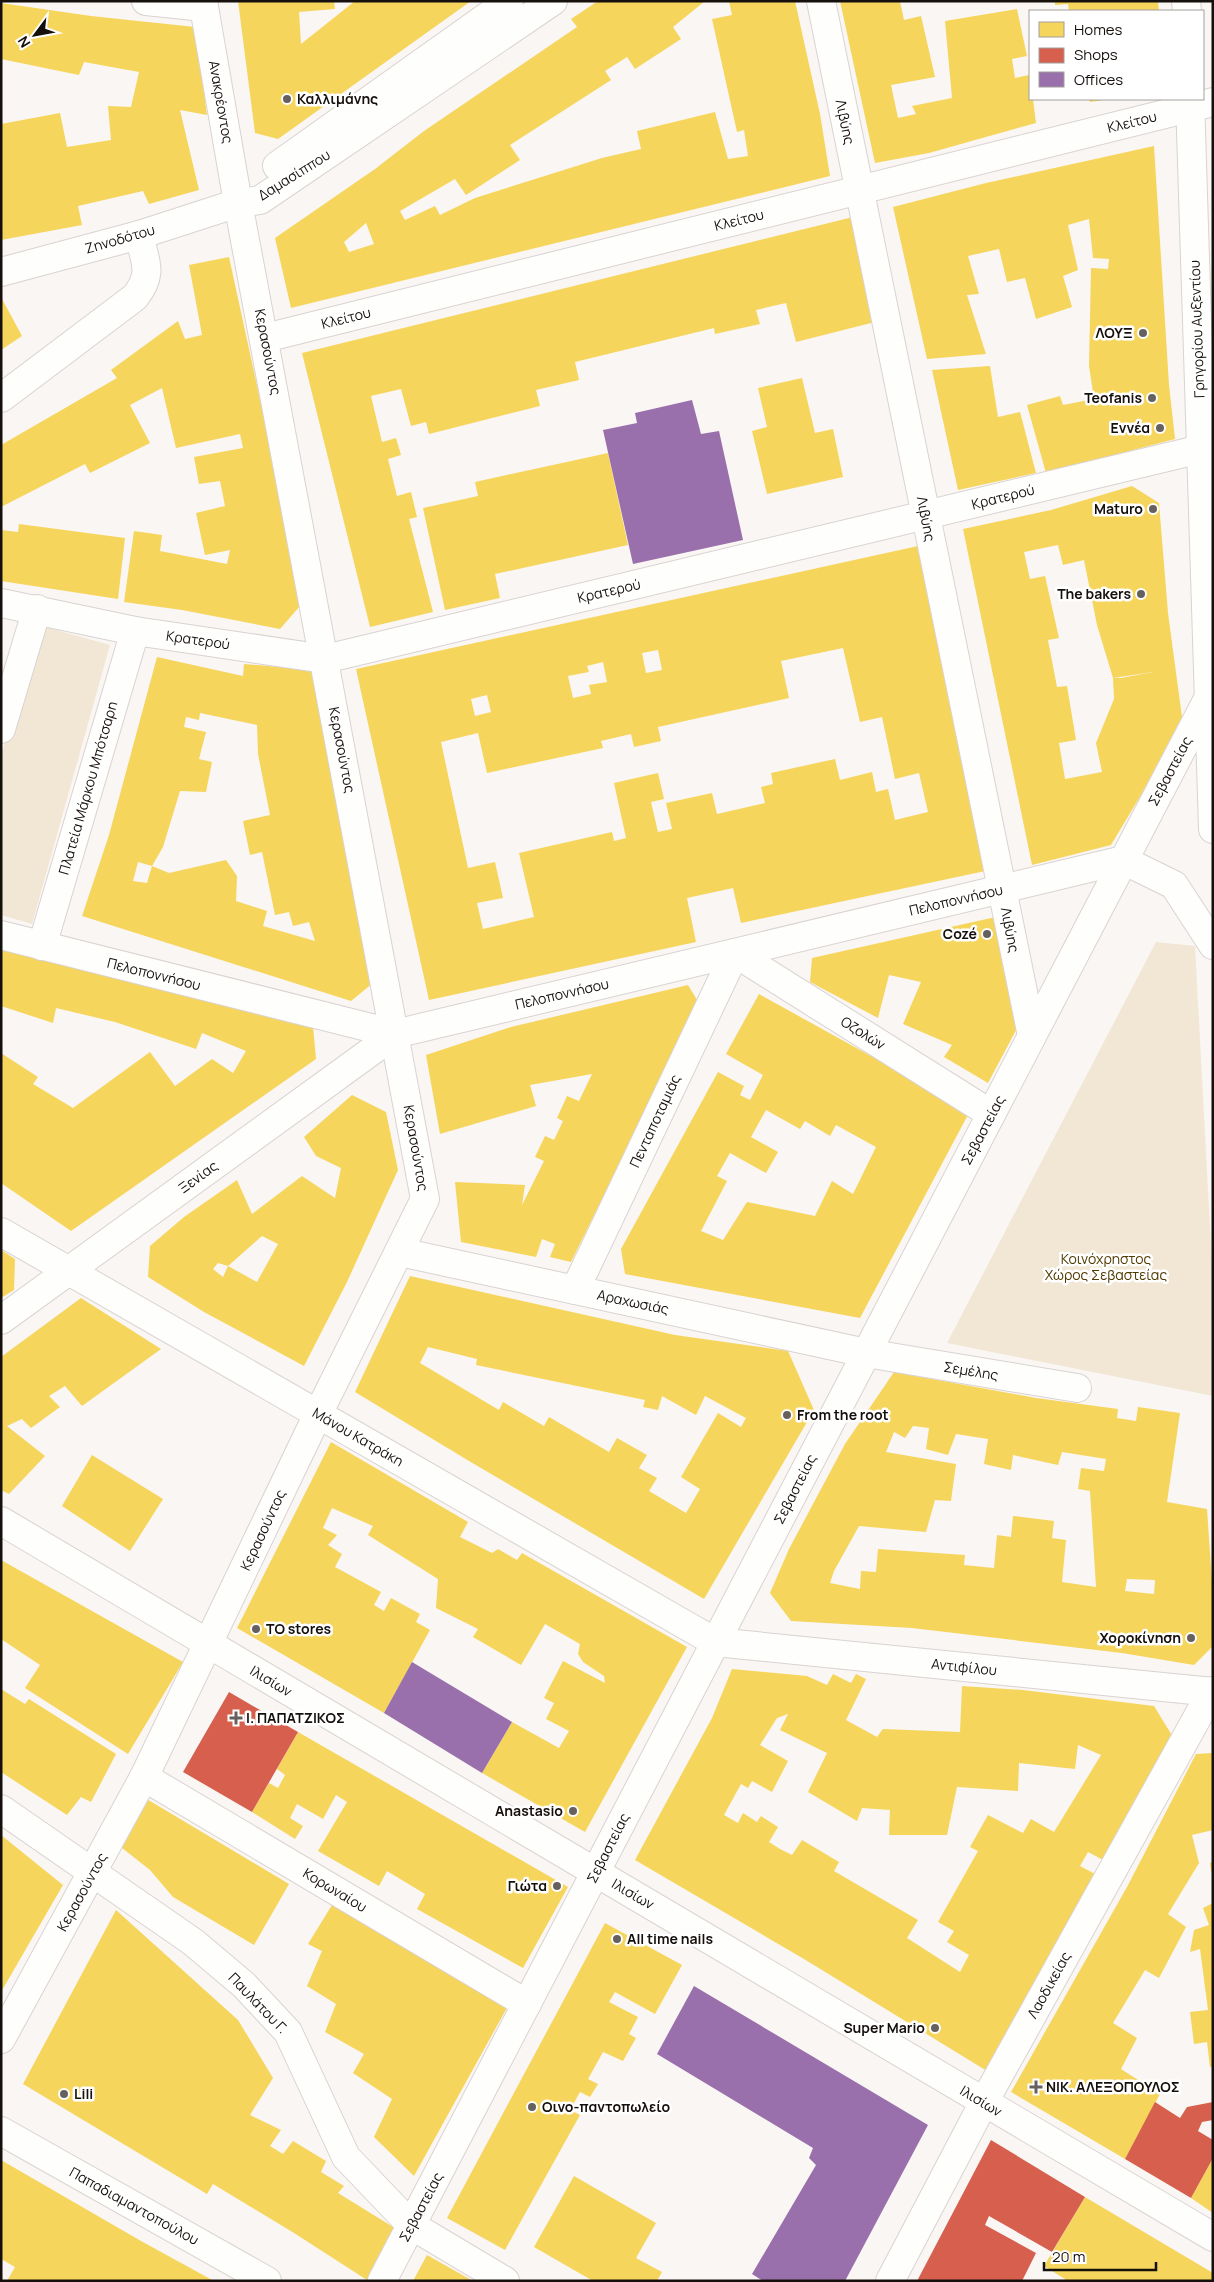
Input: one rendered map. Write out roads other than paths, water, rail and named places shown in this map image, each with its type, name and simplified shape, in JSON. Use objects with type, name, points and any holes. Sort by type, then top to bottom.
[{"type":"street","points":[[146,1],[204,4]]},
{"type":"street","name":"Δαμασίππου","points":[[238,203],[250,185],[509,1]]},
{"type":"street","name":"Δαμασίππου","points":[[238,203],[260,200],[553,1]]},
{"type":"street","name":"Λιβύης","points":[[821,1],[1032,1036]]},
{"type":"street","name":"Ανακρέοντος","points":[[204,4],[238,203]]},
{"type":"street","name":"Κλείτου","points":[[265,338],[859,190],[1197,103]]},
{"type":"street","name":"Γρηγορίου Αυξεντίου","points":[[1197,103],[1207,448],[1213,829]]},
{"type":"street","name":"Ζηνοδότου","points":[[1,272],[139,235],[238,203]]},
{"type":"street","name":"Κερασούντος","points":[[1,2039],[94,1872],[144,1776],[318,1414],[425,1199],[265,338],[238,203]]},
{"type":"street","points":[[1,398],[135,297],[148,276],[139,235]]},
{"type":"street","name":"Κρατερού","points":[[1,603],[135,631],[325,659],[1207,448]]},
{"type":"street","points":[[1,729],[37,610]]},
{"type":"street","name":"Πλατεία Μάρκου Μπότσαρη","points":[[42,946],[135,631]]},
{"type":"street","name":"Σεβαστείας","points":[[382,2281],[1123,860],[1211,697]]},
{"type":"street","points":[[1123,860],[1174,885],[1213,945]]},
{"type":"street","name":"Πελοποννήσου","points":[[1,935],[395,1034],[1123,860]]},
{"type":"street","name":"Οζολών","points":[[735,953],[991,1114]]},
{"type":"street","name":"Πενταποταμιάς","points":[[575,1290],[735,953]]},
{"type":"street","name":"Ξενίας","points":[[1,1320],[395,1034]]},
{"type":"street","name":"Μάνου Κατράκη","points":[[1,1232],[715,1642]]},
{"type":"street","name":"Αραχωσιάς","points":[[400,1252],[866,1353]]},
{"type":"street","name":"Σεμέλης","points":[[866,1353],[1077,1388]]},
{"type":"street","name":"Ιλισίων","points":[[1,1521],[1213,2237]]},
{"type":"street","name":"Αντιφίλου","points":[[715,1642],[1213,1692]]},
{"type":"street","name":"Λαοδικείας","points":[[890,2281],[984,2102],[1213,1692]]},
{"type":"street","name":"Κορωναίου","points":[[144,1776],[527,2004]]},
{"type":"street","name":"Παυλάτου Γ.","points":[[1,1809],[193,1942],[244,1985],[288,2032],[346,2157],[411,2225],[505,2281]]},
{"type":"street","name":"Παπαδιαμαντοπούλου","points":[[1,2131],[267,2281]]},
{"type":"place","name":"Καλλιμάνης","points":[[287,99]]},
{"type":"place","name":"ΛΟΥΞ","points":[[1143,333]]},
{"type":"place","name":"Teofanis","points":[[1152,398]]},
{"type":"place","name":"Εννέα","points":[[1160,428]]},
{"type":"place","name":"Maturo","points":[[1153,509]]},
{"type":"place","name":"The bakers","points":[[1141,594]]},
{"type":"place","name":"Cozé","points":[[987,934]]},
{"type":"place","name":"From the root","points":[[787,1415]]},
{"type":"place","name":"TO stores","points":[[256,1629]]},
{"type":"place","name":"Χοροκίνηση","points":[[1191,1638]]},
{"type":"place","name":"Ι. ΠΑΠΑΤΖΙΚΟΣ","points":[[236,1718]]},
{"type":"place","name":"Anastasio","points":[[573,1811]]},
{"type":"place","name":"Γιώτα","points":[[557,1886]]},
{"type":"place","name":"All time nails","points":[[617,1939]]},
{"type":"place","name":"Super Mario","points":[[935,2028]]},
{"type":"place","name":"ΝΙΚ. ΑΛΕΞΟΠΟΥΛΟΣ","points":[[1036,2087]]},
{"type":"place","name":"Lili","points":[[64,2094]]},
{"type":"place","name":"Οινο-παντοπωλείο","points":[[532,2107]]},
{"type":"park label","name":"Κοινόχρηστος Χώρος Σεβαστείας","points":[[1106,1268]]}]
